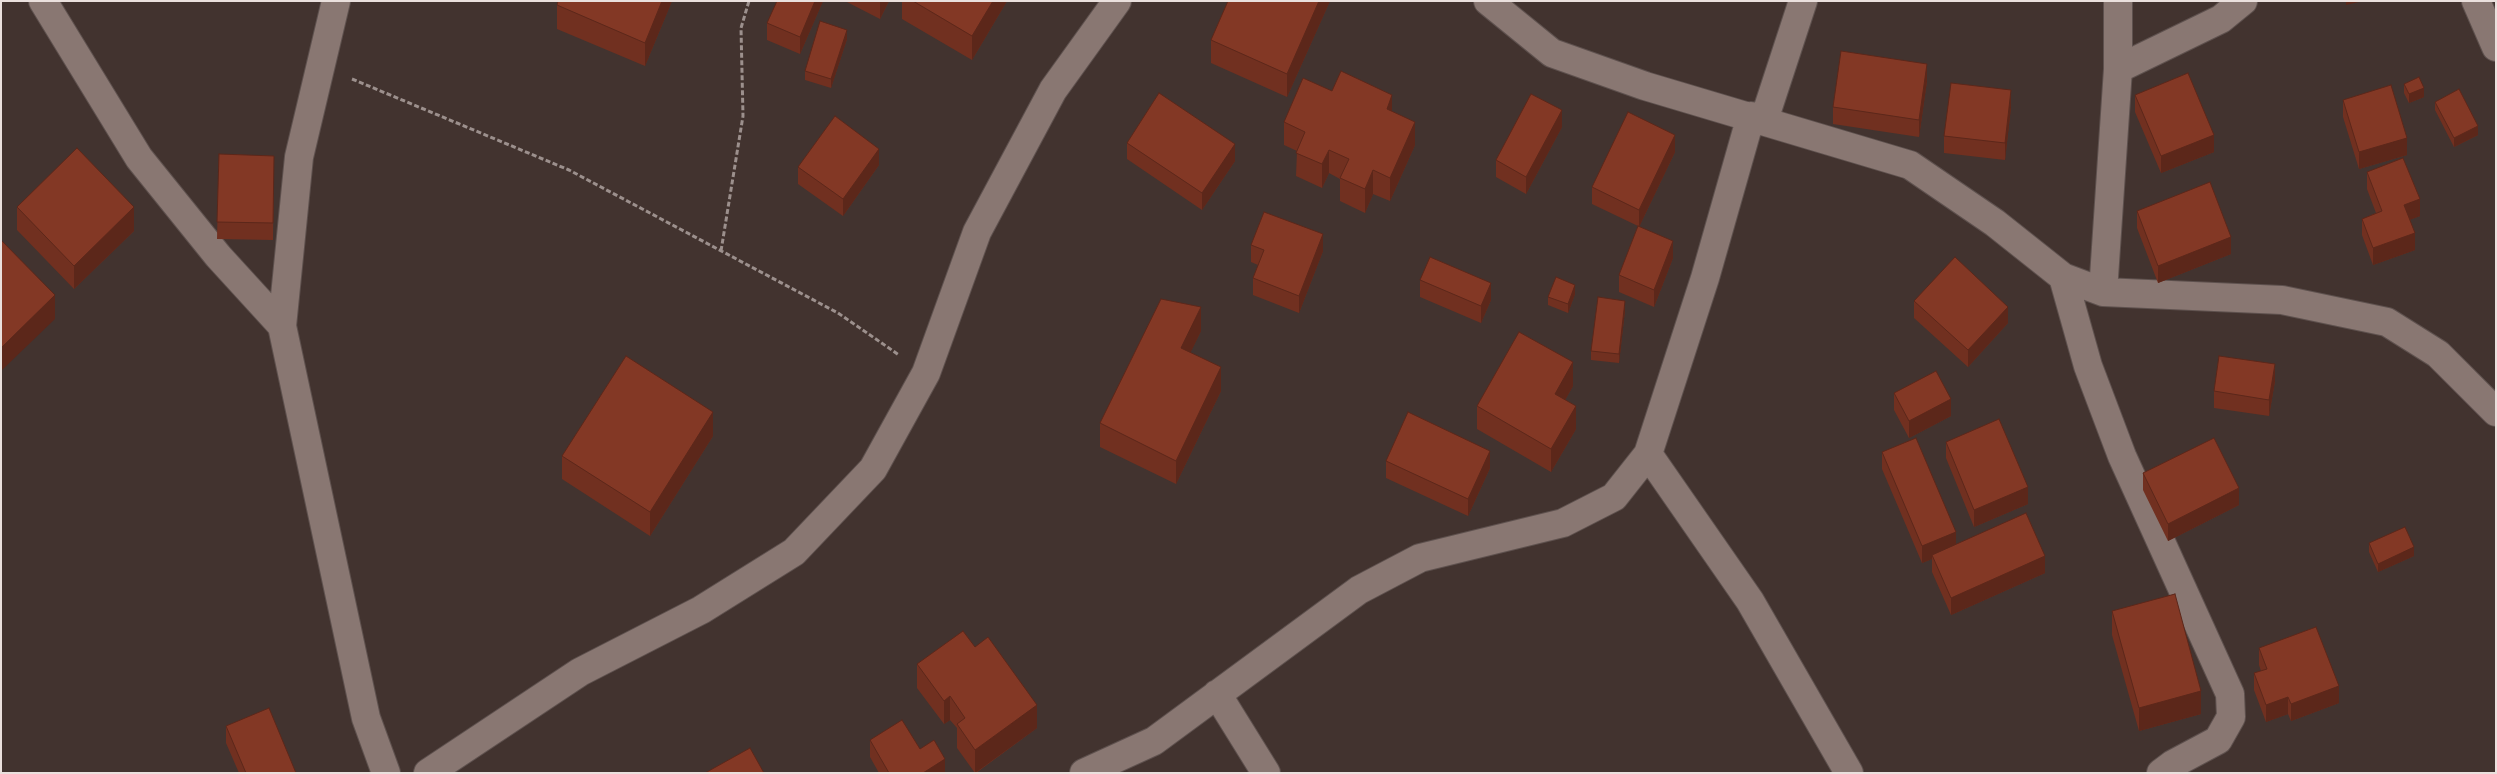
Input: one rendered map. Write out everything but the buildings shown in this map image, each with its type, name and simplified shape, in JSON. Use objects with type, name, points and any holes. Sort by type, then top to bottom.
[{"type":"street","points":[[43,1],[139,158],[218,256],[282,326]]},
{"type":"street","points":[[336,1],[299,157],[282,326],[366,718],[386,773]]},
{"type":"street","points":[[428,773],[580,672],[701,610],[794,552],[873,469],[926,373],[977,232],[1053,90],[1117,1]]},
{"type":"street","points":[[1488,1],[1552,53],[1645,86],[1758,118],[1910,165],[1995,223],[2063,277],[2103,292],[2282,300],[2386,322],[2438,354],[2496,412]]},
{"type":"street","points":[[1084,773],[1154,741],[1359,590],[1420,558],[1564,523],[1614,497],[1648,454],[1758,118],[1803,1]]},
{"type":"street","points":[[2103,292],[2118,69],[2118,1]]},
{"type":"street","points":[[2118,69],[2221,19],[2244,1]]},
{"type":"street","points":[[2476,1],[2496,47]]},
{"type":"street","points":[[2063,277],[2088,366],[2122,456],[2230,694],[2231,717],[2218,740],[2173,764],[2161,773]]},
{"type":"street","points":[[1648,454],[1750,601],[1849,773]]},
{"type":"street","points":[[1217,694],[1266,773]]},
{"type":"path","points":[[721,251],[744,116],[741,28],[749,1]]},
{"type":"path","points":[[321,66],[569,170],[838,313],[926,373]]}]
